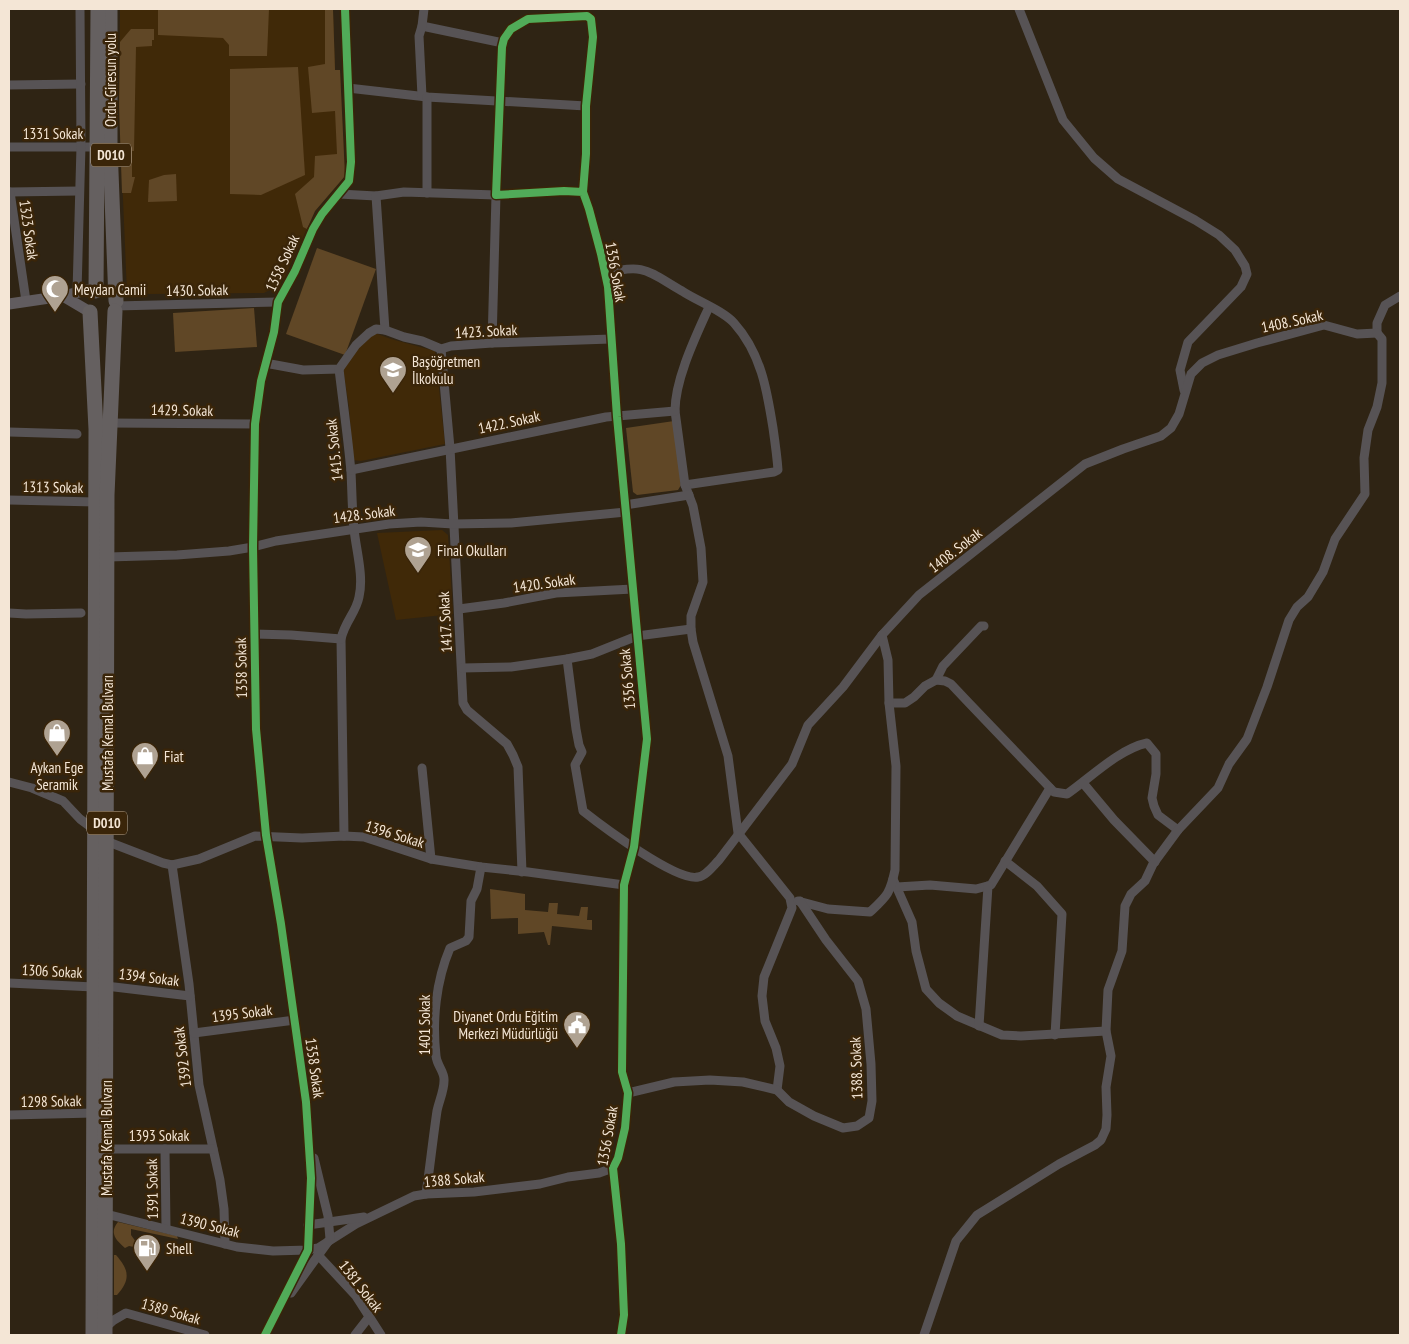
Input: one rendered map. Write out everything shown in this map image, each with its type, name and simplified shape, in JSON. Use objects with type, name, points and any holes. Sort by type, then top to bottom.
[{"type":"highway","name":"Ordu-Giresun yolu","points":[[96,291],[98,9]]},
{"type":"highway","name":"Ordu-Giresun yolu","points":[[110,9],[110,146],[115,306]]},
{"type":"highway","points":[[96,291],[108,291],[113,295],[115,306],[109,317],[100,318],[90,312],[88,301],[96,291]]},
{"type":"highway","name":"Mustafa Kemal Bulvarı","points":[[101,1333],[94,1113],[106,841],[109,423],[115,306]]},
{"type":"highway","name":"Mustafa Kemal Bulvarı","points":[[90,312],[96,429],[95,830],[106,1149],[106,1214],[101,1333]]},
{"type":"street","points":[[77,292],[81,84],[80,9]]},
{"type":"street","name":"1358 Sokak","points":[[265,1335],[308,1250],[311,1178],[309,1137],[295,1020],[266,835],[256,729],[254,424],[264,363],[274,332],[278,302],[295,271],[313,229],[322,214],[349,181],[351,172],[345,9]]},
{"type":"street","points":[[424,9],[419,36],[424,96],[427,193]]},
{"type":"street","points":[[1019,9],[1063,120],[1094,158],[1118,180],[1195,220],[1219,235],[1235,250],[1245,266],[1247,274],[1241,287],[1188,342],[1180,370],[1185,392]]},
{"type":"street","name":"1356 Sokak","points":[[503,44],[511,29],[528,19],[587,16],[591,19],[593,37],[586,106],[586,154],[583,192],[589,209],[608,288],[617,417],[647,739],[634,847],[624,885],[622,1072],[628,1093],[622,1142],[613,1168],[621,1244],[624,1297],[621,1335]]},
{"type":"street","points":[[422,26],[503,44],[499,102],[492,343]]},
{"type":"street","points":[[9,85],[81,84]]},
{"type":"street","points":[[348,88],[499,102],[586,106]]},
{"type":"street","name":"1331 Sokak","points":[[9,147],[97,147]]},
{"type":"street","points":[[9,192],[79,191]]},
{"type":"street","points":[[339,194],[376,196],[404,192],[496,195],[564,191],[583,192]]},
{"type":"street","name":"1323 Sokak","points":[[9,192],[26,301]]},
{"type":"street","points":[[264,363],[303,370],[339,369],[356,345],[369,333],[376,329],[385,330],[376,196]]},
{"type":"street","points":[[605,274],[632,268],[646,270],[733,322],[750,345],[763,374],[778,470],[685,485]]},
{"type":"street","points":[[9,304],[64,296],[87,290],[96,291]]},
{"type":"street","points":[[64,296],[90,312]]},
{"type":"street","points":[[924,1335],[956,1241],[977,1215],[1059,1164],[1096,1145],[1106,1129],[1106,1087],[1111,1056],[1106,1030],[1108,990],[1122,951],[1126,906],[1132,894],[1144,881],[1178,830],[1218,788],[1229,764],[1246,739],[1267,687],[1289,620],[1297,607],[1308,597],[1323,572],[1334,539],[1366,494],[1364,458],[1368,430],[1377,407],[1382,383],[1382,339],[1377,333],[1377,323],[1385,305],[1400,296]]},
{"type":"street","name":"1430. Sokak","points":[[115,306],[278,302]]},
{"type":"street","points":[[709,307],[695,340],[675,398],[685,485],[693,506],[701,548],[703,582],[692,616],[691,629],[693,642],[728,756],[738,833],[790,898],[792,908],[764,977],[762,996],[765,1021],[776,1048],[780,1066],[777,1090]]},
{"type":"street","name":"1408. Sokak","points":[[567,659],[578,745],[582,752],[575,765],[583,811],[634,847],[670,869],[685,876],[697,878],[704,875],[718,860],[792,764],[808,725],[842,687],[882,635],[919,595],[1085,464],[1162,436],[1171,428],[1179,414],[1190,374],[1202,363],[1218,355],[1249,345],[1324,325],[1357,334],[1377,333]]},
{"type":"street","name":"1423. Sokak","points":[[385,330],[441,349],[451,346],[492,343],[611,339]]},
{"type":"street","name":"1417. Sokak","points":[[441,349],[450,448],[463,703],[467,710],[507,744],[514,754],[518,767],[522,872]]},
{"type":"street","name":"1415. Sokak","points":[[339,369],[351,470],[354,528],[360,577],[359,596],[354,611],[343,628],[340,639]]},
{"type":"street","name":"1422. Sokak","points":[[351,470],[598,418],[675,411]]},
{"type":"street","name":"1429. Sokak","points":[[109,423],[254,424]]},
{"type":"street","points":[[9,432],[77,434]]},
{"type":"street","name":"1428. Sokak","points":[[108,557],[229,551],[354,528],[421,522],[453,524],[512,523],[625,508],[689,495]]},
{"type":"street","name":"1313 Sokak","points":[[9,500],[96,502]]},
{"type":"street","name":"1420. Sokak","points":[[459,609],[556,593],[633,589]]},
{"type":"street","points":[[9,613],[81,613]]},
{"type":"street","points":[[888,704],[904,703],[914,698],[925,686],[936,680],[943,666],[981,626],[984,626]]},
{"type":"street","points":[[462,668],[511,667],[567,659],[592,654],[637,636],[691,629]]},
{"type":"street","points":[[254,634],[290,634],[340,639],[344,836]]},
{"type":"street","points":[[882,635],[888,660],[888,704],[896,766],[895,883],[912,922],[916,952],[926,989],[939,1003],[956,1016],[1002,1035],[1055,1035],[1106,1030]]},
{"type":"street","points":[[936,680],[951,684],[1054,792],[1067,794],[1116,758],[1147,743],[1156,754],[1156,774],[1152,798],[1154,806],[1158,815],[1178,830]]},
{"type":"street","points":[[422,768],[431,859]]},
{"type":"street","points":[[9,782],[32,788],[63,801],[80,819],[95,830]]},
{"type":"street","points":[[1083,783],[1114,820],[1155,862]]},
{"type":"street","points":[[895,883],[976,889],[991,885],[1050,788]]},
{"type":"street","name":"1396 Sokak","points":[[106,841],[163,864],[172,865],[199,859],[255,836],[266,835],[281,838],[344,836],[370,839],[431,859],[481,868],[624,885]]},
{"type":"street","points":[[1005,860],[1037,886],[1062,914],[1055,1035]]},
{"type":"street","name":"1392 Sokak","points":[[172,865],[190,996],[199,1085],[220,1180],[224,1209],[225,1244]]},
{"type":"street","name":"1401 Sokak","points":[[426,1194],[439,1100],[444,1084],[444,1075],[436,1059],[435,1014],[438,983],[450,948],[466,941],[469,937],[471,901],[477,889],[481,868]]},
{"type":"street","points":[[790,898],[828,909],[870,912],[888,895],[895,883]]},
{"type":"street","points":[[979,1026],[988,886]]},
{"type":"street","name":"1388. Sokak","points":[[628,1093],[674,1082],[710,1080],[743,1082],[777,1090],[789,1102],[814,1116],[843,1128],[857,1126],[868,1118],[872,1101],[871,1064],[866,1008],[858,981],[826,940],[800,901]]},
{"type":"street","name":"1306 Sokak","points":[[9,982],[100,986]]},
{"type":"street","name":"1394 Sokak","points":[[100,986],[190,996]]},
{"type":"street","name":"1395 Sokak","points":[[194,1033],[295,1020]]},
{"type":"street","name":"1298 Sokak","points":[[9,1115],[94,1113]]},
{"type":"street","points":[[276,1313],[330,1239],[329,1222],[309,1137]]},
{"type":"street","name":"1393 Sokak","points":[[106,1149],[213,1149]]},
{"type":"street","name":"1391 Sokak","points":[[165,1149],[166,1228]]},
{"type":"street","name":"1388 Sokak","points":[[308,1250],[318,1248],[330,1239],[374,1215],[414,1196],[474,1192],[540,1184],[568,1177],[600,1173],[613,1168]]},
{"type":"street","name":"1390 Sokak","points":[[106,1214],[225,1244],[273,1250],[308,1250]]},
{"type":"street","points":[[308,1225],[374,1215]]},
{"type":"street","name":"1381 Sokak","points":[[318,1255],[356,1296],[381,1335]]},
{"type":"street","name":"1389 Sokak","points":[[101,1333],[114,1320],[126,1313],[205,1335]]},
{"type":"street","points":[[355,1335],[369,1318]]},
{"type":"shaded area","points":[[120,9],[333,9],[335,70],[340,70],[345,176],[315,211],[284,279],[277,286],[264,293],[127,293],[119,105]]},
{"type":"shaded area","points":[[158,9],[269,9],[267,56],[229,56],[229,45],[223,38],[158,35]]},
{"type":"shaded area","points":[[325,9],[333,9],[335,70],[340,70],[345,176],[315,211],[307,229],[303,227],[295,194],[314,177],[315,156],[337,154],[335,111],[312,113],[308,67],[325,64]]},
{"type":"shaded area","points":[[131,29],[154,29],[154,40],[152,40],[152,46],[136,47],[134,151],[132,151],[132,177],[135,177],[131,193],[122,193],[119,105],[120,42]]},
{"type":"shaded area","points":[[298,67],[305,175],[261,195],[230,194],[230,69]]},
{"type":"shaded area","points":[[176,174],[177,201],[148,202],[149,180],[164,175]]},
{"type":"shaded area","points":[[317,248],[376,269],[345,355],[286,334]]},
{"type":"shaded area","points":[[254,308],[257,347],[175,352],[173,313]]},
{"type":"shaded area","name":"Başöğretmen İlkokulu","points":[[375,333],[435,351],[445,444],[361,461],[353,460],[349,407],[343,369],[359,346]]},
{"type":"shaded area","points":[[674,421],[681,485],[678,490],[637,495],[633,492],[626,428]]},
{"type":"shaded area","name":"Final Okulları","points":[[442,530],[448,535],[453,614],[396,620],[377,533]]},
{"type":"shaded area","points":[[490,889],[525,894],[525,910],[548,912],[549,903],[558,903],[557,914],[579,916],[581,907],[588,907],[587,920],[592,920],[592,930],[552,926],[550,945],[548,945],[544,932],[518,934],[518,918],[491,919]]},
{"type":"shaded area","points":[[118,1222],[177,1236],[178,1239],[131,1229],[131,1235],[136,1242],[134,1247],[129,1246],[125,1248],[116,1239],[114,1233]]},
{"type":"shaded area","points":[[114,1255],[124,1265],[127,1275],[125,1284],[117,1295],[114,1295]]},
{"type":"cycle path","points":[[265,1335],[308,1250],[311,1178],[306,1102],[281,924],[266,835],[256,729],[253,547],[255,424],[261,381],[274,332],[278,302],[295,271],[313,229],[322,214],[349,181],[351,162],[345,9]]},
{"type":"cycle path","points":[[583,192],[564,191],[496,195],[502,47],[504,39],[511,29],[528,19],[587,16],[591,19],[593,37],[586,106],[586,154],[583,192],[601,254],[608,287],[617,417],[647,739],[634,847],[624,885],[622,1072],[628,1093],[625,1128],[618,1158],[613,1168],[621,1244],[624,1315],[621,1335]]},
{"type":"place","name":"Meydan Camii","points":[[55,313]]},
{"type":"place","name":"Başöğretmen İlkokulu","points":[[393,394]]},
{"type":"place","name":"Final Okulları","points":[[418,574]]},
{"type":"place","name":"Aykan Ege Seramik","points":[[57,757]]},
{"type":"place","name":"Fiat","points":[[145,780]]},
{"type":"place","name":"Diyanet Ordu Eğitim Merkezi Müdürlüğü","points":[[577,1049]]},
{"type":"place","name":"Shell","points":[[147,1272]]}]
